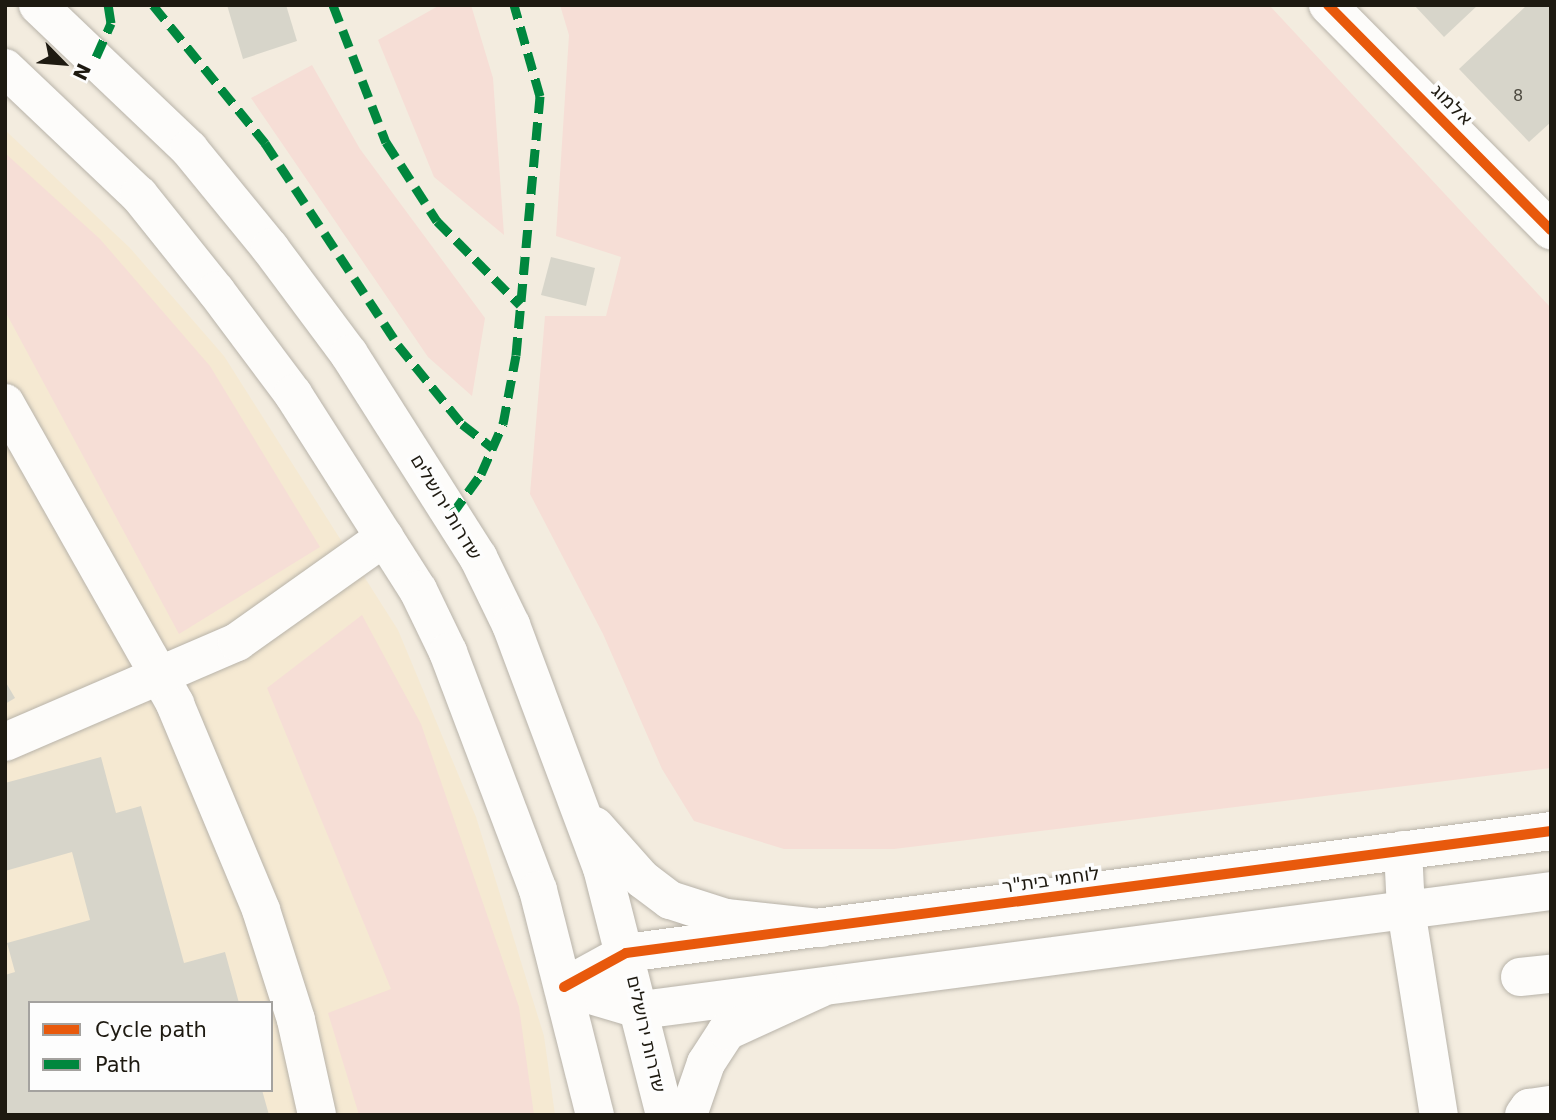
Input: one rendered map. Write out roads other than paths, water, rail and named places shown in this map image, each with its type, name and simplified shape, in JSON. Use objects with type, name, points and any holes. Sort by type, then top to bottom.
[{"type":"main road","name":"שדרות ירושלים","points":[[38,5],[189,149],[349,354],[478,558],[511,625],[602,868],[641,1010],[664,1115]]},
{"type":"main road","name":"אלמוג","points":[[1328,5],[1551,230]]},
{"type":"main road","points":[[5,68],[139,195],[216,290],[293,394],[385,537],[449,652],[538,890],[595,1115]]},
{"type":"main road","points":[[5,403],[157,678],[175,704],[261,910],[296,1020],[317,1115]]},
{"type":"main road","points":[[5,742],[237,642],[385,537]]},
{"type":"main road","points":[[556,749],[590,821],[642,879],[670,900],[726,918],[821,928]]},
{"type":"main road","name":"לוחמי בית\"ר","points":[[564,987],[626,953],[1551,831]]},
{"type":"main road","points":[[1403,850],[1406,910],[1439,1115]]},
{"type":"main road","points":[[564,987],[641,1010],[1551,891]]},
{"type":"main road","points":[[688,1115],[701,1073],[727,1031],[821,988]]},
{"type":"main road","points":[[1524,1115],[1530,1108],[1551,1105]]}]
